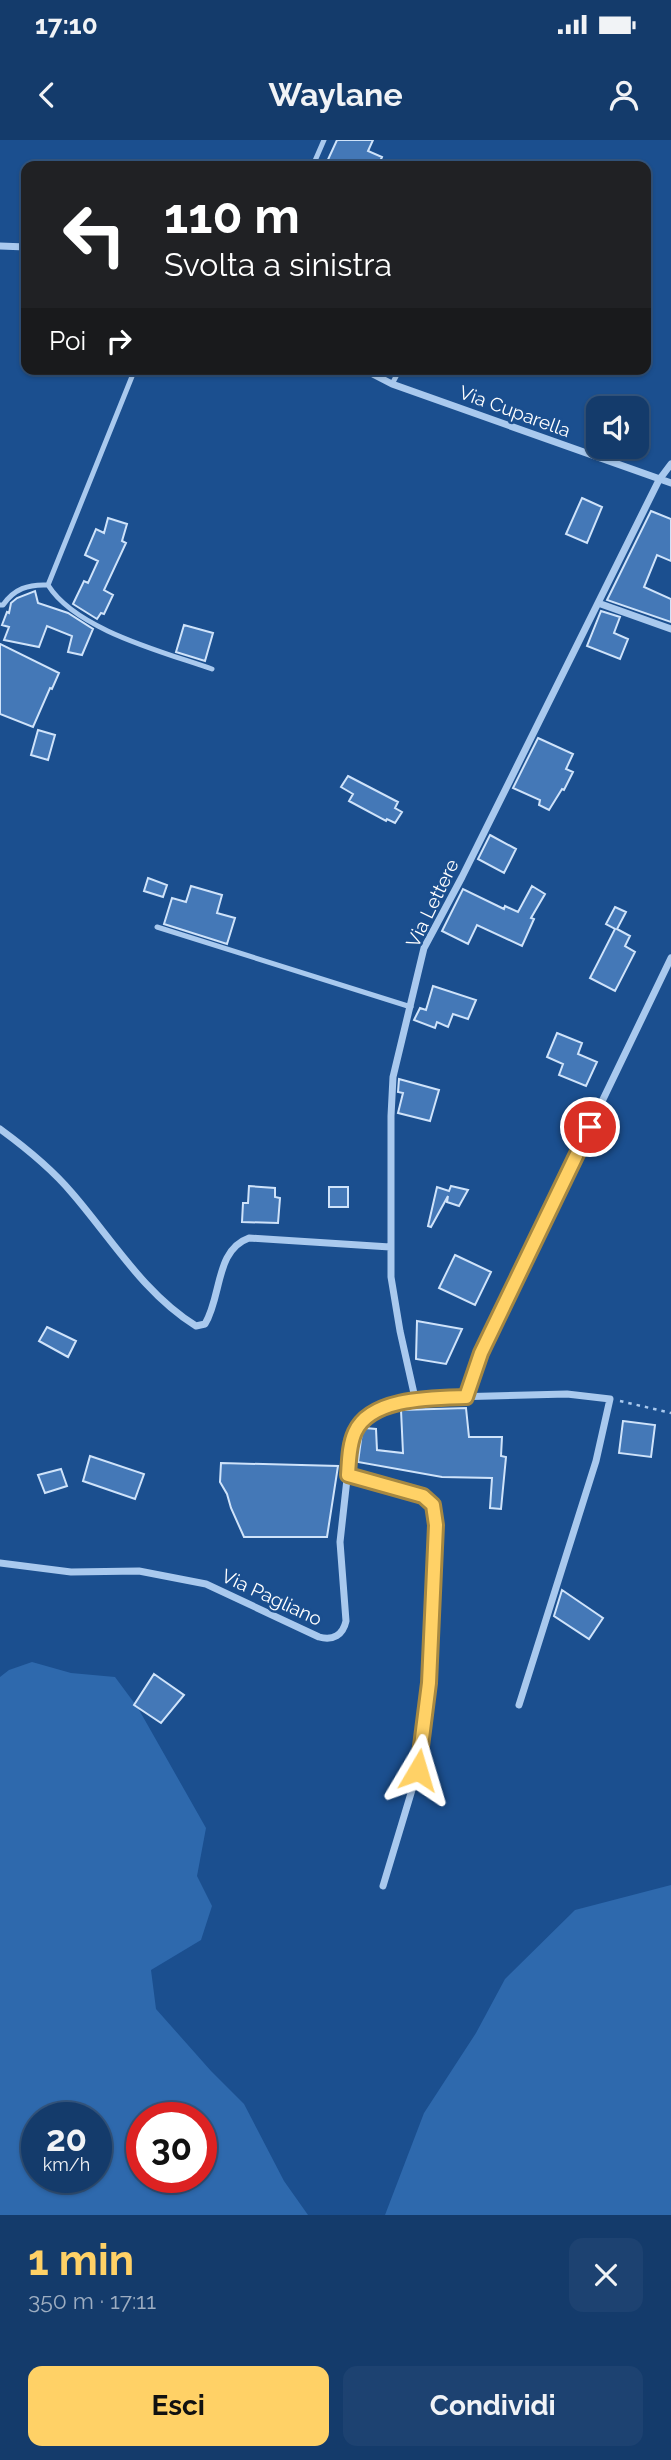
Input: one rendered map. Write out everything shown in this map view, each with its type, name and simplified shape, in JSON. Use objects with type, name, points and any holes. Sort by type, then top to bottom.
[{"type":"street","points":[[0,246],[21,247]]},
{"type":"street","name":"Via Cuparella","points":[[375,375],[392,384],[671,483]]},
{"type":"street","name":"Via Lettere","points":[[415,1398],[391,1277],[393,1077],[424,948],[659,480],[671,464]]},
{"type":"street","points":[[598,603],[671,629]]},
{"type":"street","points":[[466,1397],[481,1353],[671,958]]},
{"type":"street","points":[[0,1129],[45,1163],[159,1298],[196,1326],[205,1324],[211,1315],[227,1255],[236,1243],[249,1238],[390,1247]]},
{"type":"street","name":"Via Pagliano","points":[[0,1563],[71,1572],[139,1571],[206,1584],[319,1637],[331,1639],[342,1632],[346,1621],[340,1542],[351,1443],[356,1429],[367,1418],[390,1405],[415,1398],[567,1394],[610,1399]]},
{"type":"street","points":[[519,1705],[596,1461],[610,1399]]},
{"type":"street","points":[[348,1475],[423,1496],[433,1505],[436,1525],[429,1683],[418,1770],[383,1886]]},
{"type":"lane","points":[[315,161],[324,140]]},
{"type":"lane","points":[[48,586],[133,375]]},
{"type":"lane","points":[[392,384],[397,375]]},
{"type":"lane","points":[[0,606],[11,593],[33,584],[48,586],[66,607],[103,629],[212,669]]},
{"type":"lane","points":[[157,927],[411,1007]]},
{"type":"path","points":[[610,1399],[671,1413]]},
{"type":"shaded area","points":[[32,1662],[71,1673],[115,1677],[138,1708],[206,1828],[197,1876],[212,1906],[201,1940],[151,1970],[156,2009],[244,2104],[284,2181],[308,2215],[0,2215],[0,1677],[9,1670]]},
{"type":"shaded area","points":[[671,1885],[671,2215],[385,2215],[424,2113],[476,2033],[505,1979],[575,1910]]},
{"type":"building","points":[[337,140],[373,140],[368,151],[382,157],[380,161],[327,161]]},
{"type":"building","points":[[582,498],[602,507],[587,543],[566,534]]},
{"type":"building","points":[[651,511],[671,519],[671,561],[657,555],[644,587],[671,599],[671,622],[607,600]]},
{"type":"building","points":[[108,518],[127,524],[122,541],[126,543],[104,590],[113,595],[104,614],[101,613],[97,619],[73,604],[84,581],[88,583],[98,561],[85,555],[96,529],[104,533]]},
{"type":"building","points":[[35,591],[38,603],[68,613],[93,629],[82,655],[68,652],[72,636],[47,626],[39,647],[4,640],[9,627],[2,625],[11,603]]},
{"type":"building","points":[[601,611],[620,617],[614,633],[628,639],[620,659],[587,646]]},
{"type":"building","points":[[184,625],[213,633],[205,661],[176,652]]},
{"type":"building","points":[[0,644],[59,673],[33,727],[0,714]]},
{"type":"building","points":[[38,730],[55,735],[48,760],[31,755]]},
{"type":"building","points":[[538,738],[573,754],[566,769],[573,772],[549,810],[539,805],[540,800],[513,788]]},
{"type":"building","points":[[348,776],[398,802],[395,808],[402,812],[395,823],[349,801],[353,794],[341,787]]},
{"type":"building","points":[[490,835],[516,849],[504,873],[478,859]]},
{"type":"building","points":[[148,878],[167,885],[163,897],[144,891]]},
{"type":"building","points":[[191,886],[222,895],[217,913],[235,918],[227,944],[164,924],[172,898],[186,902]]},
{"type":"building","points":[[532,886],[545,894],[531,918],[534,919],[522,946],[477,925],[468,944],[442,931],[463,889],[504,909],[505,906],[518,912]]},
{"type":"building","points":[[615,907],[626,912],[617,929],[630,936],[625,946],[635,952],[615,991],[590,978],[615,929],[606,924]]},
{"type":"building","points":[[433,986],[476,1000],[468,1019],[453,1014],[448,1027],[437,1022],[435,1028],[414,1020],[420,1008],[426,1010]]},
{"type":"building","points":[[557,1033],[582,1043],[578,1054],[597,1062],[586,1086],[559,1075],[563,1064],[547,1057]]},
{"type":"building","points":[[399,1079],[439,1090],[430,1121],[398,1113],[403,1093],[398,1092]]},
{"type":"building","points":[[249,1186],[275,1188],[275,1197],[280,1198],[278,1223],[242,1222],[243,1203],[248,1203]]},
{"type":"building","points":[[451,1186],[468,1190],[459,1206],[447,1202],[448,1196],[431,1227],[428,1226],[437,1187],[449,1191]]},
{"type":"building","points":[[329,1187],[348,1187],[348,1207],[329,1207]]},
{"type":"building","points":[[455,1255],[491,1272],[475,1305],[439,1288]]},
{"type":"building","points":[[417,1321],[462,1329],[446,1364],[416,1359]]},
{"type":"building","points":[[47,1327],[76,1341],[68,1357],[39,1341]]},
{"type":"building","points":[[466,1408],[469,1437],[502,1437],[501,1456],[506,1457],[501,1509],[490,1508],[492,1478],[442,1477],[358,1462],[362,1432],[365,1428],[376,1429],[377,1450],[403,1453],[401,1410]]},
{"type":"building","points":[[623,1421],[655,1425],[651,1457],[619,1453]]},
{"type":"building","points":[[90,1456],[144,1474],[135,1499],[83,1481]]},
{"type":"building","points":[[221,1463],[338,1466],[327,1537],[244,1537],[220,1482]]},
{"type":"building","points":[[61,1469],[67,1486],[45,1493],[38,1475]]},
{"type":"building","points":[[562,1590],[603,1618],[589,1639],[554,1616]]},
{"type":"building","points":[[154,1674],[184,1695],[161,1723],[134,1705]]},
{"type":"route","points":[[418,1770],[429,1683],[436,1525],[433,1505],[423,1496],[348,1475],[351,1443],[356,1429],[367,1418],[390,1405],[415,1398],[466,1397],[481,1353],[590,1127]]}]
